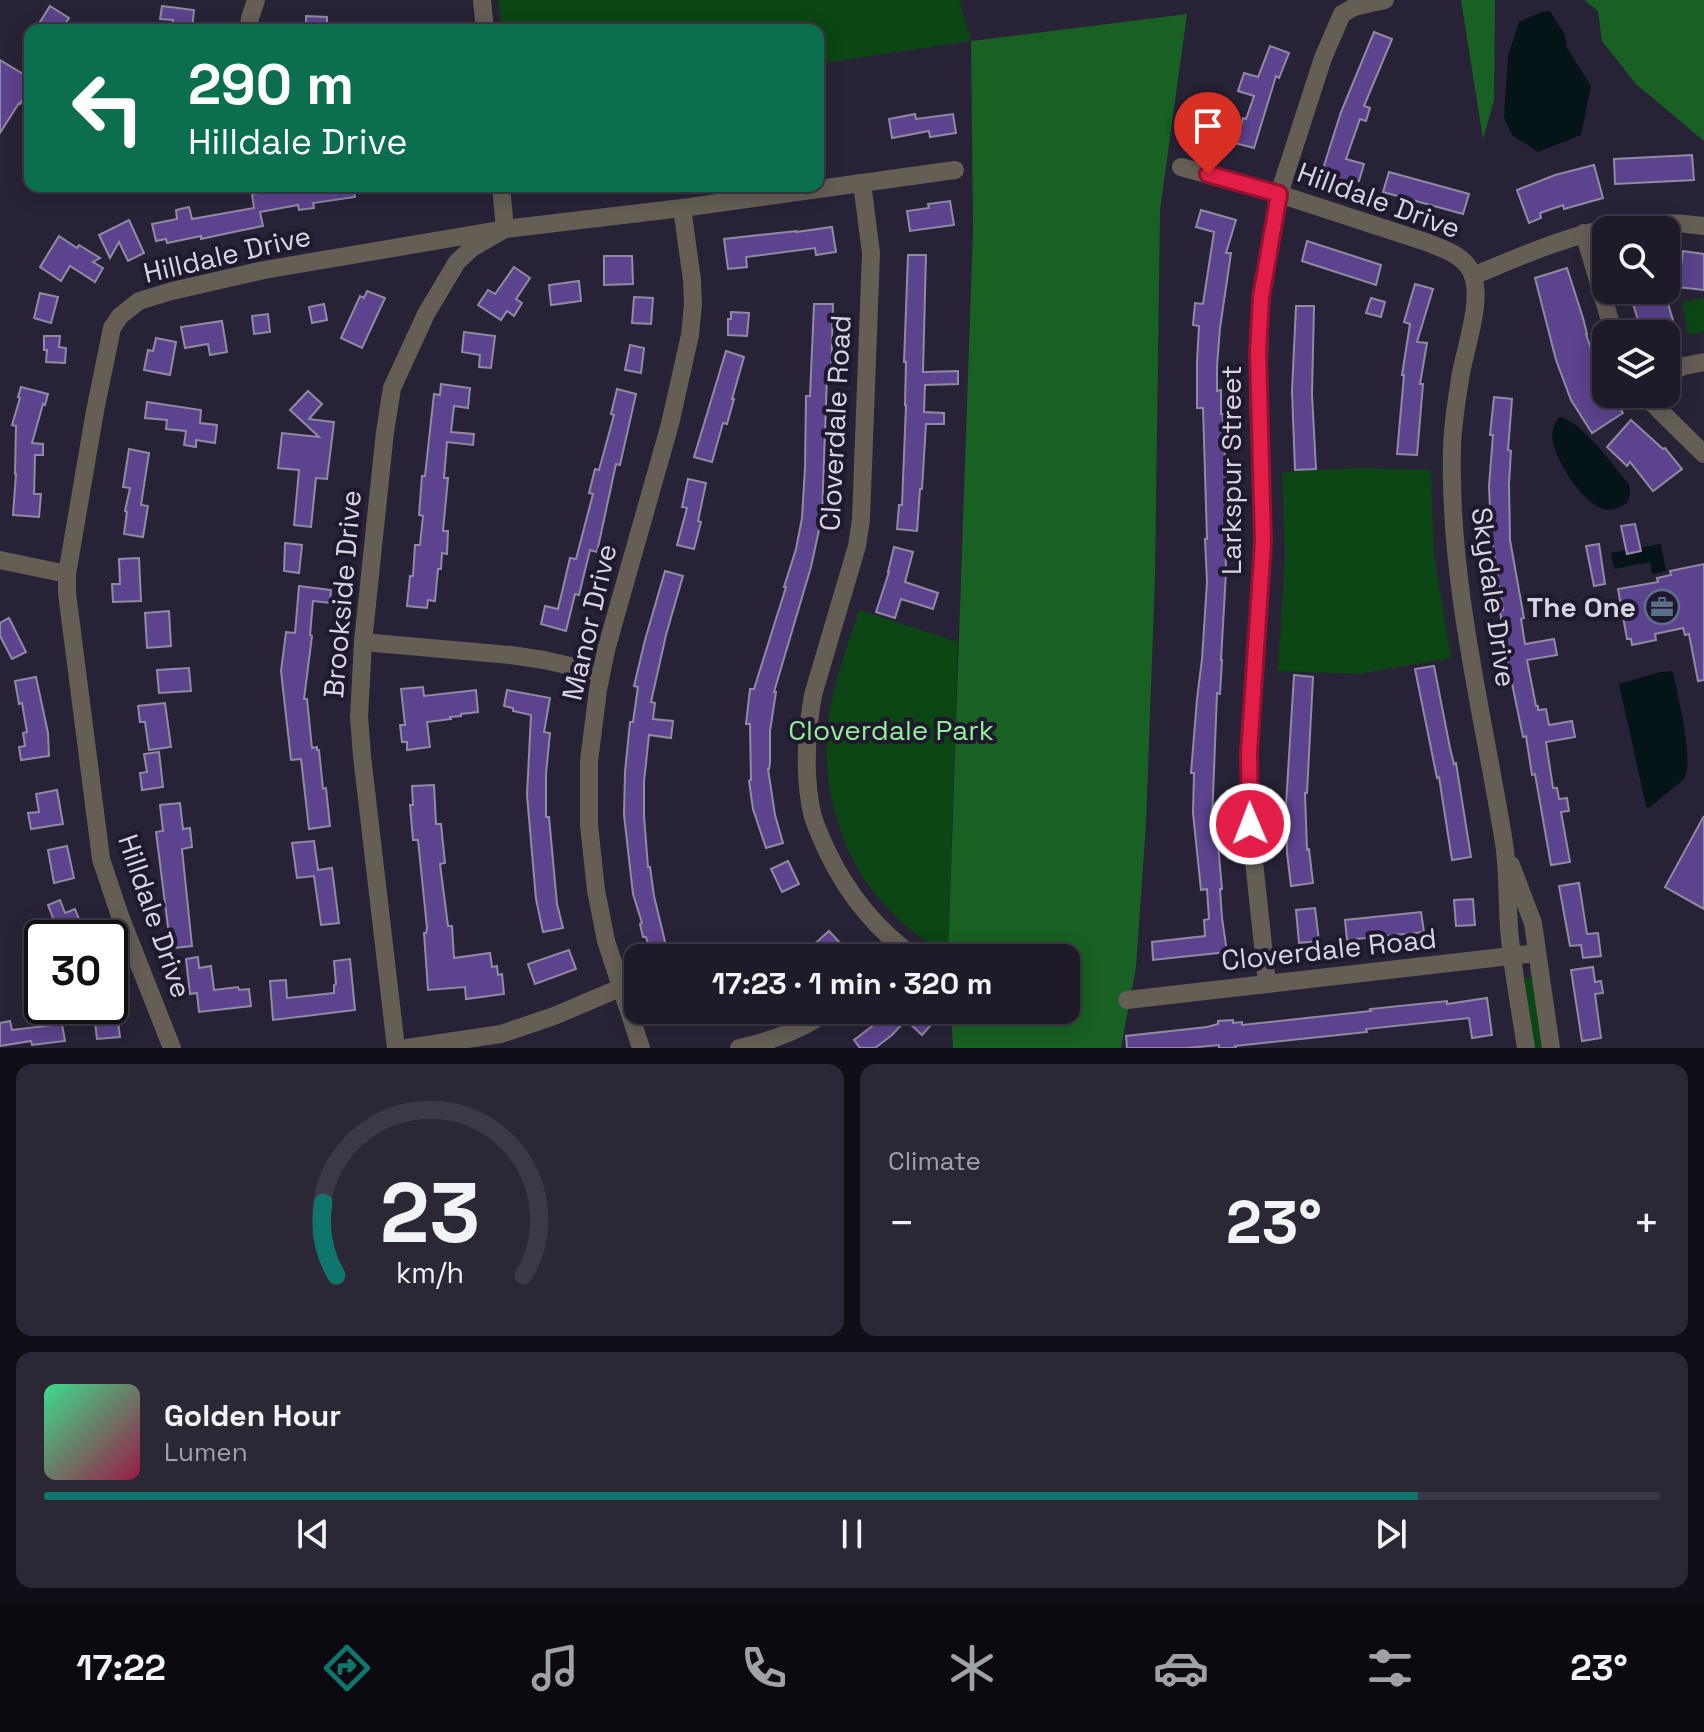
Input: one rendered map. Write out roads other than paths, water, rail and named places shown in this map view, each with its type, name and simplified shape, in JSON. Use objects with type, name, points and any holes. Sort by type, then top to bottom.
[{"type":"street","points":[[249,24],[256,0]]},
{"type":"street","points":[[482,0],[484,24]]},
{"type":"street","name":"Larkspur Street","points":[[1267,983],[1250,824],[1249,753],[1263,542],[1258,352],[1261,297],[1279,194],[1323,58],[1342,14],[1354,7],[1385,0]]},
{"type":"street","name":"Hilldale Drive","points":[[1181,167],[1279,194],[1426,242],[1450,251],[1468,269]]},
{"type":"street","name":"Hilldale Drive","points":[[824,188],[955,170]]},
{"type":"street","name":"Cloverdale Road","points":[[862,183],[871,253],[861,519],[857,546],[813,695],[806,757],[813,816],[834,866],[885,944]]},
{"type":"street","points":[[502,192],[505,229]]},
{"type":"street","name":"Hilldale Drive","points":[[172,1048],[101,859],[70,617],[67,574],[108,345],[112,328],[120,316],[139,301],[264,270],[505,229],[797,192]]},
{"type":"street","name":"Manor Drive","points":[[641,1048],[606,941],[598,903],[589,825],[589,761],[601,673],[670,424],[690,335],[692,280],[682,208]]},
{"type":"street","points":[[1468,269],[1606,228],[1679,222],[1704,226]]},
{"type":"street","name":"Brookside Drive","points":[[396,1048],[362,756],[359,693],[385,432],[392,388],[426,314],[457,262],[472,248],[505,229]]},
{"type":"street","points":[[1584,233],[1610,320]]},
{"type":"street","name":"Skydale Drive","points":[[1468,269],[1475,285],[1474,309],[1461,374],[1452,448],[1453,531],[1462,603],[1505,848],[1509,930],[1526,1048]]},
{"type":"street","points":[[1680,368],[1704,362]]},
{"type":"street","points":[[1657,408],[1704,454]]},
{"type":"street","points":[[0,560],[67,574]]},
{"type":"street","points":[[363,642],[511,655],[601,673]]},
{"type":"street","name":"Skydale Drive","points":[[1505,848],[1533,923],[1551,1048]]},
{"type":"street","name":"Cloverdale Road","points":[[1127,1000],[1537,953]]},
{"type":"street","points":[[407,1048],[501,1034],[620,988]]},
{"type":"street","points":[[739,1048],[798,1030],[808,1024]]},
{"type":"place","name":"The One","points":[[1662,607]]},
{"type":"park label","name":"Cloverdale Park","points":[[891,730]]}]
